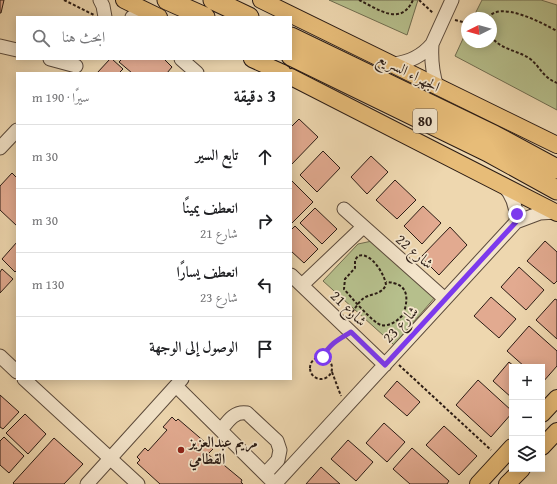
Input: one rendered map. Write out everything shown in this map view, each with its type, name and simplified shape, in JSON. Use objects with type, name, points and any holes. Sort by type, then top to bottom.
[{"type":"highway","points":[[167,0],[203,16]]},
{"type":"highway","points":[[213,0],[247,16]]},
{"type":"highway","name":"الجهراء السريع","points":[[292,37],[494,135],[557,169]]},
{"type":"highway","name":"80","points":[[292,56],[488,152],[557,190]]},
{"type":"main road","points":[[124,0],[144,15]]},
{"type":"main road","name":"الجهراء السريع","points":[[261,0],[557,145]]},
{"type":"main road","points":[[254,60],[278,72]]},
{"type":"main road","points":[[292,79],[557,213]]},
{"type":"main road","points":[[545,411],[557,398]]},
{"type":"main road","points":[[545,444],[557,431]]},
{"type":"main road","points":[[478,484],[509,450]]},
{"type":"main road","points":[[509,483],[519,472]]},
{"type":"street","points":[[100,0],[105,16]]},
{"type":"street","points":[[394,64],[409,61],[428,50],[452,0]]},
{"type":"street","points":[[432,44],[433,77],[437,87]]},
{"type":"street","points":[[0,46],[16,50]]},
{"type":"street","points":[[54,60],[76,66]]},
{"type":"street","points":[[182,60],[196,72]]},
{"type":"street","points":[[1,144],[16,131]]},
{"type":"street","points":[[502,184],[512,198],[517,214],[516,222]]},
{"type":"street","name":"شارع 22","points":[[344,209],[445,299]]},
{"type":"street","name":"شارع 23","points":[[275,484],[516,222],[540,214],[557,213]]},
{"type":"street","points":[[302,285],[363,227]]},
{"type":"street","name":"شارع 21","points":[[292,275],[347,328],[388,361]]},
{"type":"street","points":[[25,380],[138,484]]},
{"type":"street","points":[[87,484],[179,383],[221,430],[275,484]]},
{"type":"street","points":[[221,430],[234,415],[241,412],[247,413],[278,440],[280,450],[278,460],[265,474]]},
{"type":"path","points":[[64,0],[85,10]]},
{"type":"path","points":[[359,0],[387,14],[398,15],[409,8],[412,0]]},
{"type":"path","points":[[494,12],[498,10],[510,10],[529,15],[557,31]]},
{"type":"path","points":[[497,42],[530,59],[549,80],[557,83]]},
{"type":"path","points":[[323,357],[326,351],[347,328],[358,305],[364,298],[380,292],[386,285],[382,272],[373,261],[364,256],[358,256],[355,268],[345,279],[344,289],[358,305],[379,324],[389,325],[403,315],[407,297],[406,292],[396,284],[386,282]]},
{"type":"path","points":[[332,372],[330,376],[323,380],[318,380],[311,375],[311,363],[317,357],[323,357],[329,360],[332,364],[332,372],[344,409]]},
{"type":"path","points":[[388,361],[501,459]]},
{"type":"green space","points":[[329,0],[418,0],[407,35]]},
{"type":"green space","points":[[482,0],[541,0],[557,5],[557,110],[455,56],[461,43],[461,48],[497,48],[497,12],[476,12]]},
{"type":"green space","points":[[372,241],[436,296],[394,345],[323,281],[358,244]]},
{"type":"building","points":[[0,0],[4,0],[1,13],[0,13]]},
{"type":"building","points":[[109,60],[113,60],[123,69],[120,72],[98,72]]},
{"type":"building","points":[[121,60],[165,60],[172,67],[168,72],[131,72],[119,62]]},
{"type":"building","points":[[299,119],[318,137],[292,164],[292,126]]},
{"type":"building","points":[[323,151],[340,168],[317,192],[300,175]]},
{"type":"building","points":[[371,156],[388,172],[367,194],[351,177]]},
{"type":"building","points":[[12,173],[16,177],[16,225],[0,210],[0,186]]},
{"type":"building","points":[[395,180],[416,200],[397,219],[376,200]]},
{"type":"building","points":[[292,181],[313,202],[292,223]]},
{"type":"building","points":[[423,206],[441,223],[422,244],[404,226]]},
{"type":"building","points":[[315,208],[337,229],[322,244],[300,223]]},
{"type":"building","points":[[295,226],[318,249],[304,263],[292,252],[292,229]]},
{"type":"building","points":[[450,227],[467,245],[439,275],[421,257]]},
{"type":"building","points":[[545,241],[557,252],[557,281],[554,284],[527,261]]},
{"type":"building","points":[[16,243],[16,271],[15,272],[2,259]]},
{"type":"building","points":[[519,267],[544,290],[526,310],[501,287]]},
{"type":"building","points":[[2,269],[13,279],[0,293],[0,272]]},
{"type":"building","points":[[491,297],[516,319],[499,338],[474,316]]},
{"type":"building","points":[[555,299],[557,300],[557,339],[536,320]]},
{"type":"building","points":[[529,326],[557,351],[557,366],[545,380],[545,364],[522,364],[507,351]]},
{"type":"building","points":[[509,362],[511,364],[509,364],[509,395],[493,381]]},
{"type":"building","points":[[478,380],[509,408],[509,416],[491,437],[456,405]]},
{"type":"building","points":[[397,381],[420,402],[407,416],[384,396]]},
{"type":"building","points":[[0,395],[19,412],[3,429],[0,427]]},
{"type":"building","points":[[25,414],[46,434],[28,454],[6,433]]},
{"type":"building","name":"مريم عبدالعزيز القطامي","points":[[172,417],[176,421],[178,419],[213,449],[208,454],[242,480],[241,482],[243,484],[160,484],[137,463],[140,460],[137,457],[145,448],[148,451],[167,430],[163,427]]},
{"type":"building","points":[[384,423],[405,442],[387,462],[366,443]]},
{"type":"building","points":[[444,426],[477,456],[459,475],[426,445]]},
{"type":"building","points":[[4,437],[24,456],[9,473],[0,465],[0,441]]},
{"type":"building","points":[[54,438],[83,464],[64,484],[14,484],[13,483]]},
{"type":"building","points":[[348,440],[373,462],[356,481],[331,459]]},
{"type":"building","points":[[412,448],[449,481],[447,484],[410,484],[393,469]]},
{"type":"building","points":[[321,467],[340,484],[306,484]]},
{"type":"place","name":"مريم عبدالعزيز القطامي","points":[[181,450]]},
{"type":"route","points":[[323,357],[334,342],[351,332],[385,365],[516,222],[517,214]]}]
